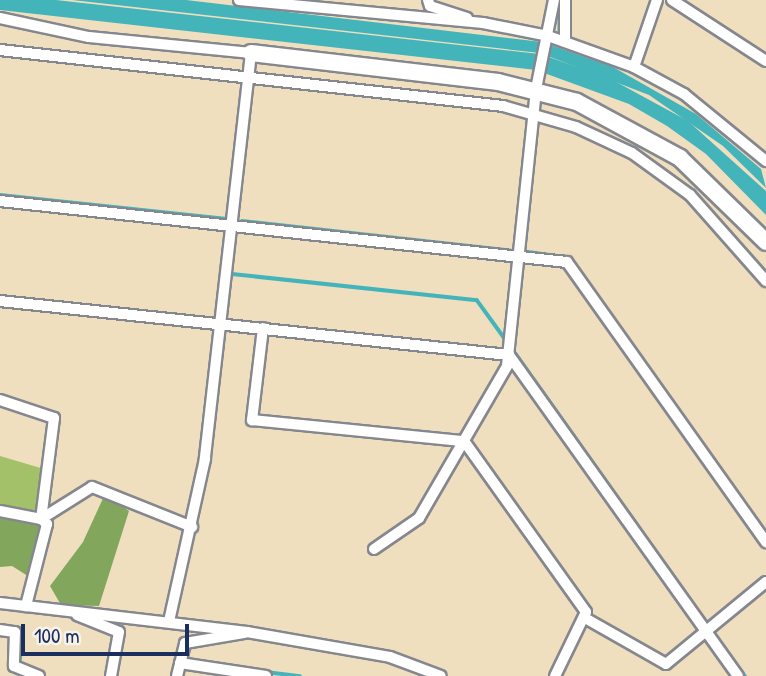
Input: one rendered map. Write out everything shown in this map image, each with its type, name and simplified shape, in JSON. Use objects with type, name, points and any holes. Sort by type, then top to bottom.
[{"type":"street","points":[[239,0],[482,23]]},
{"type":"street","points":[[428,0],[430,6],[482,23],[565,42],[634,67],[684,94],[766,161]]},
{"type":"street","points":[[374,549],[419,518],[464,441],[509,355],[536,85],[554,0]]},
{"type":"street","points":[[565,0],[565,42]]},
{"type":"street","points":[[634,67],[657,0]]},
{"type":"street","points":[[672,0],[766,61]]},
{"type":"street","points":[[0,18],[89,37],[536,85],[615,118],[680,158],[766,242]]},
{"type":"street","points":[[0,50],[503,106],[607,141],[662,173],[712,215],[766,281]]},
{"type":"street","points":[[169,621],[192,527],[221,323],[251,53]]},
{"type":"street","points":[[0,201],[567,262],[766,542]]},
{"type":"street","points":[[0,301],[509,355],[738,676]]},
{"type":"street","points":[[263,328],[252,420],[464,441],[585,618],[666,664],[766,582]]},
{"type":"street","points":[[0,400],[54,418],[41,519]]},
{"type":"street","points":[[41,519],[92,487],[192,527]]},
{"type":"street","points":[[0,511],[41,519],[47,524],[26,606]]},
{"type":"street","points":[[0,603],[247,632],[390,657],[441,676]]},
{"type":"street","points":[[76,612],[79,619],[118,632],[111,676]]},
{"type":"street","points":[[555,676],[585,618]]},
{"type":"street","points":[[0,630],[15,632],[14,666],[39,676]]},
{"type":"street","points":[[177,676],[185,643],[247,632]]},
{"type":"street","points":[[180,663],[266,676]]},
{"type":"green space","points":[[0,456],[44,469],[39,515],[0,508]]},
{"type":"green space","points":[[105,494],[129,511],[99,606],[61,605],[50,586],[83,542]]},
{"type":"green space","points":[[0,513],[44,526],[31,578],[12,566],[0,567]]},
{"type":"water","points":[[0,0],[56,0],[540,54],[609,78],[688,121],[766,191],[766,215],[706,154],[667,126],[629,104],[536,70],[0,10]]},
{"type":"water","points":[[72,0],[186,0],[542,42],[613,67],[696,114],[761,169],[766,188],[723,146],[649,95],[540,53]]},
{"type":"waterway","points":[[560,0],[560,30]]},
{"type":"waterway","points":[[0,195],[227,219]]},
{"type":"waterway","points":[[242,221],[513,251]]},
{"type":"waterway","points":[[528,252],[557,256]]},
{"type":"waterway","points":[[232,274],[477,300],[506,340]]},
{"type":"waterway","points":[[516,354],[707,623]]},
{"type":"waterway","points":[[16,628],[23,629],[20,663]]},
{"type":"waterway","points":[[712,631],[745,676]]},
{"type":"waterway","points":[[266,672],[300,676]]}]
